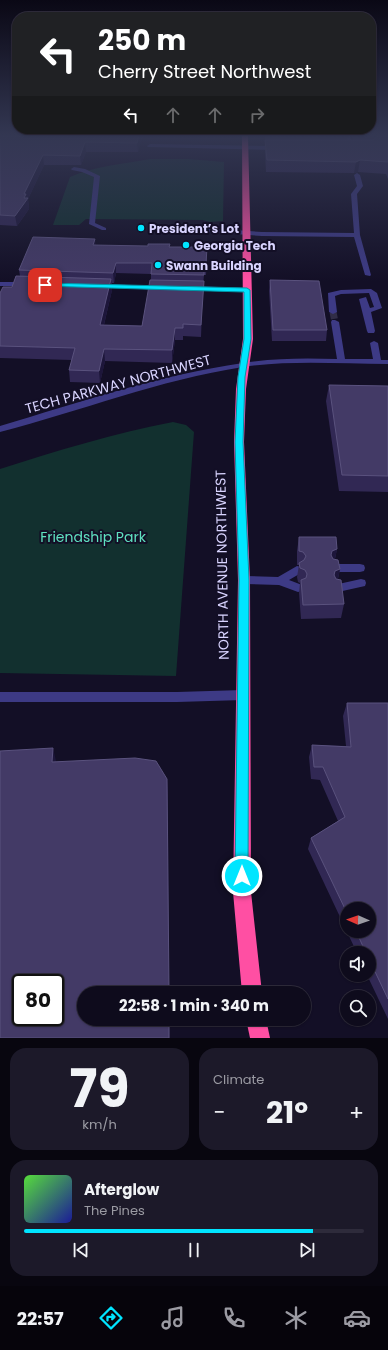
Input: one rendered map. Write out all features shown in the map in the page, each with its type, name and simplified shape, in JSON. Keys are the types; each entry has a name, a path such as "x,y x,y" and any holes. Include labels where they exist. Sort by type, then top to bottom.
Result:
{"highway":[{"name":"NORTH AVENUE NORTHWEST","path":"245,184 248,339 243,366 239,449 244,580 242,892 251,986"},
{"path":"257,1026 260,1038"}],"street":[{"path":"98,184 91,213 92,224 104,229"},
{"path":"360,184 354,194 357,235 368,275"},
{"path":"206,230 357,235"},
{"path":"0,284 32,285"},
{"path":"94,286 247,290"},
{"path":"334,312 331,295 342,292 371,291 378,308 367,311"},
{"path":"363,299 371,331"},
{"path":"335,322 341,362"},
{"path":"374,343 377,362"},
{"name":"TECH PARKWAY NORTHWEST","path":"0,429 134,390 243,366 272,362 388,362"},
{"path":"335,568 360,568"},
{"path":"280,581 297,570"},
{"path":"244,580 280,581 298,588"},
{"path":"338,588 362,583"},
{"path":"0,696 177,697 243,695"}],"green space":[{"path":"67,184 224,184 223,221 86,219 79,225 53,225"},
{"name":"Friendship Park","path":"173,422 186,425 194,432 176,676 0,673 0,469 107,437"}],"building":[{"path":"0,184 29,184 24,194 26,194 24,198 28,198 15,216 0,215"},
{"path":"33,237 95,239 93,245 148,246 148,244 170,244 169,247 207,247 204,275 151,274 152,263 116,263 113,273 19,270"},
{"path":"16,276 111,279 100,325 142,326 150,280 204,281 201,325 183,324 183,328 175,328 172,350 104,349 99,371 69,370 75,348 0,346 0,293 3,287 12,287"},
{"path":"270,280 319,281 327,330 273,330"},
{"path":"329,385 388,386 388,476 342,475"},
{"path":"299,537 336,537 337,549 332,551 331,555 333,559 338,560 340,569 335,571 334,575 336,579 341,580 344,604 303,605 301,580 306,578 307,574 305,570 300,568 299,563 304,560 306,556 303,552 299,551"},
{"path":"347,703 388,703 388,999 376,974 376,946 363,946 359,938 376,938 376,902 342,902 311,838 345,817 323,767 314,767 312,745 351,747"},
{"path":"53,748 52,762 135,758 156,761 167,779 169,986 77,986 77,1026 169,1026 169,1038 0,1038 0,751"}],"tunnel":[{"path":"333,312 335,322"}],"place":[{"name":"President’s Lot","path":"141,228"},
{"name":"Georgia Tech","path":"186,245"},
{"name":"Swann Building","path":"158,265"}],"route":[{"path":"45,285 247,290 248,339 242,377 239,442 239,469 243,512 244,580 242,876"}]}
